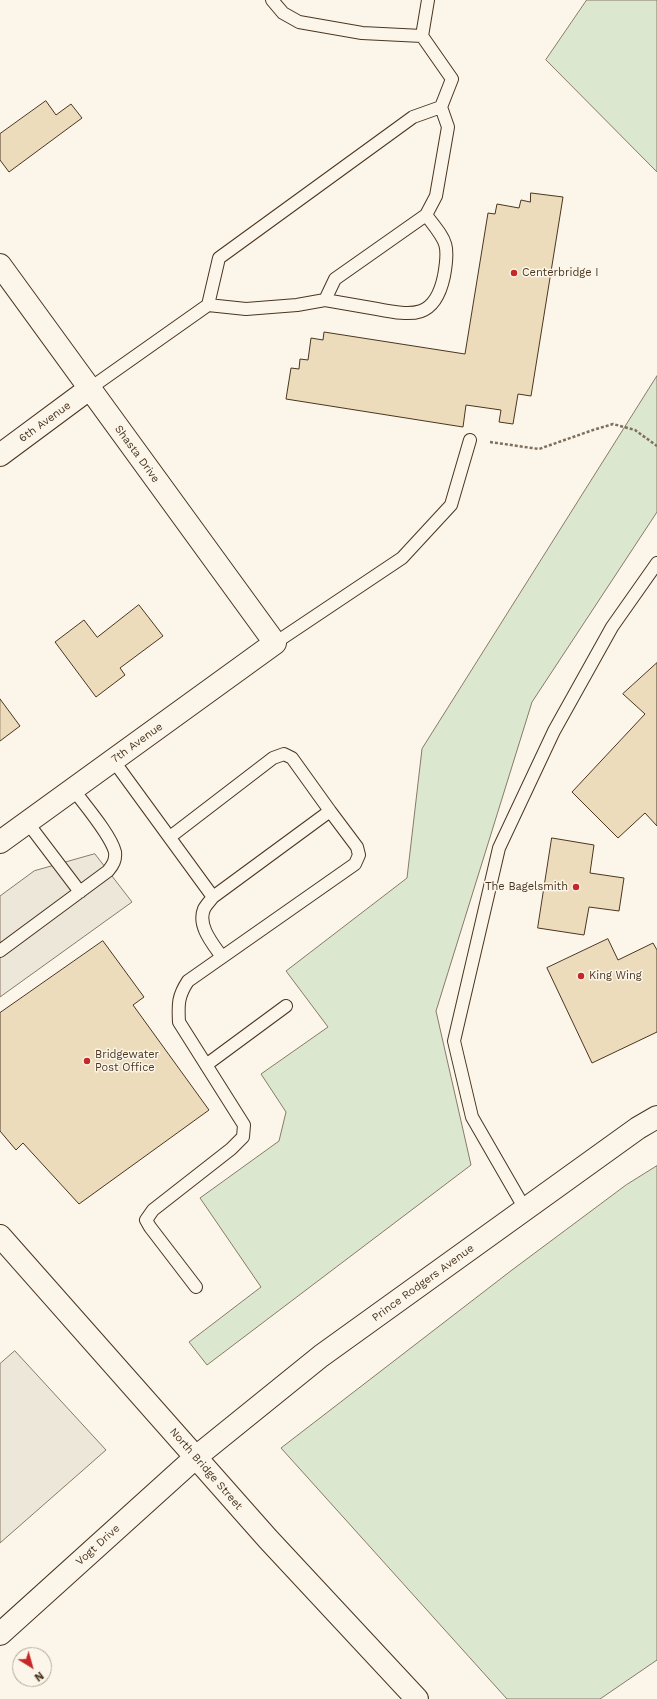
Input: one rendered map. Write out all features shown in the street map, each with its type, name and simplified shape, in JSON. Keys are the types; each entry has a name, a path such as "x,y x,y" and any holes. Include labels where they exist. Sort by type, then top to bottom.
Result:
{"street":[{"name":"Shasta Drive","path":"0,265 275,643"},
{"name":"6th Avenue","path":"0,455 89,389"},
{"name":"7th Avenue","path":"0,842 275,643"},
{"name":"Prince Rodgers Avenue","path":"196,1457 321,1356 638,1128 657,1117"},
{"name":"North Bridge Street","path":"0,1236 268,1539 417,1699"},
{"name":"Vogt Drive","path":"0,1634 196,1457"}],"lane":[{"path":"272,0 283,12 299,22 362,33 422,36"},
{"path":"325,300 335,279 426,215 436,196 448,127 441,107 452,79 422,36 428,0"},
{"path":"208,305 219,258 414,117 441,107"},
{"path":"89,389 208,305 246,309 297,305 325,300 404,314 423,310 431,304 440,292 447,257 445,242 426,215"},
{"path":"275,643 402,558 451,505 470,440"},
{"path":"525,1209 472,1117 454,1041 499,848 554,731 612,627 657,563"},
{"path":"170,837 273,758 284,754 292,758 357,847 359,855 355,864 188,981 180,994 178,1007 179,1022 244,1125 244,1137 231,1149 153,1210 146,1220 196,1287"},
{"path":"113,760 213,897"},
{"path":"0,951 108,872 115,863 115,852 109,839 73,789"},
{"path":"222,957 205,931 202,918 204,908 213,897 330,811"},
{"path":"27,822 80,892"},
{"path":"206,1065 286,1006"}],"path":[{"path":"470,440 539,449 613,424 635,430 657,446"}],"green space":[{"path":"587,0 657,0 657,172 546,60"},
{"path":"657,376 657,512 532,702 436,1011 471,1165 207,1365 189,1342 261,1287 200,1198 279,1141 286,1112 261,1074 328,1027 286,971 407,878 422,749"},
{"path":"657,1166 657,1660 600,1699 507,1699 281,1448 512,1270 626,1185"}],"shaded area":[{"path":"95,854 132,902 0,997 0,896 34,871"},
{"path":"15,1351 106,1450 0,1543 0,1364"}],"building":[{"path":"46,101 56,115 71,104 82,118 9,172 0,160 0,134"},
{"name":"Centerbridge I","path":"531,193 563,197 531,396 518,394 513,424 499,422 501,410 466,405 463,427 286,399 291,368 299,369 300,359 308,360 311,338 323,340 324,332 465,354 488,213 495,214 497,204 519,208 521,200 530,202"},
{"path":"139,605 163,636 120,668 125,675 96,697 55,642 84,620 97,637"},
{"path":"657,663 657,826 645,813 618,838 572,792 645,714 623,694"},
{"path":"0,699 20,726 0,741"},
{"path":"552,838 594,845 590,873 624,878 619,911 589,907 584,935 538,928"},
{"path":"608,939 618,960 653,943 657,950 657,1032 592,1063 547,968"},
{"name":"Bridgewater Post Office","path":"103,941 144,997 133,1005 209,1110 79,1204 23,1143 16,1150 0,1131 0,1013"}],"place":[{"name":"Centerbridge I","path":"514,273"},
{"name":"The Bagelsmith","path":"576,887"},
{"name":"King Wing","path":"581,976"},
{"name":"Bridgewater Post Office","path":"87,1061"}]}
